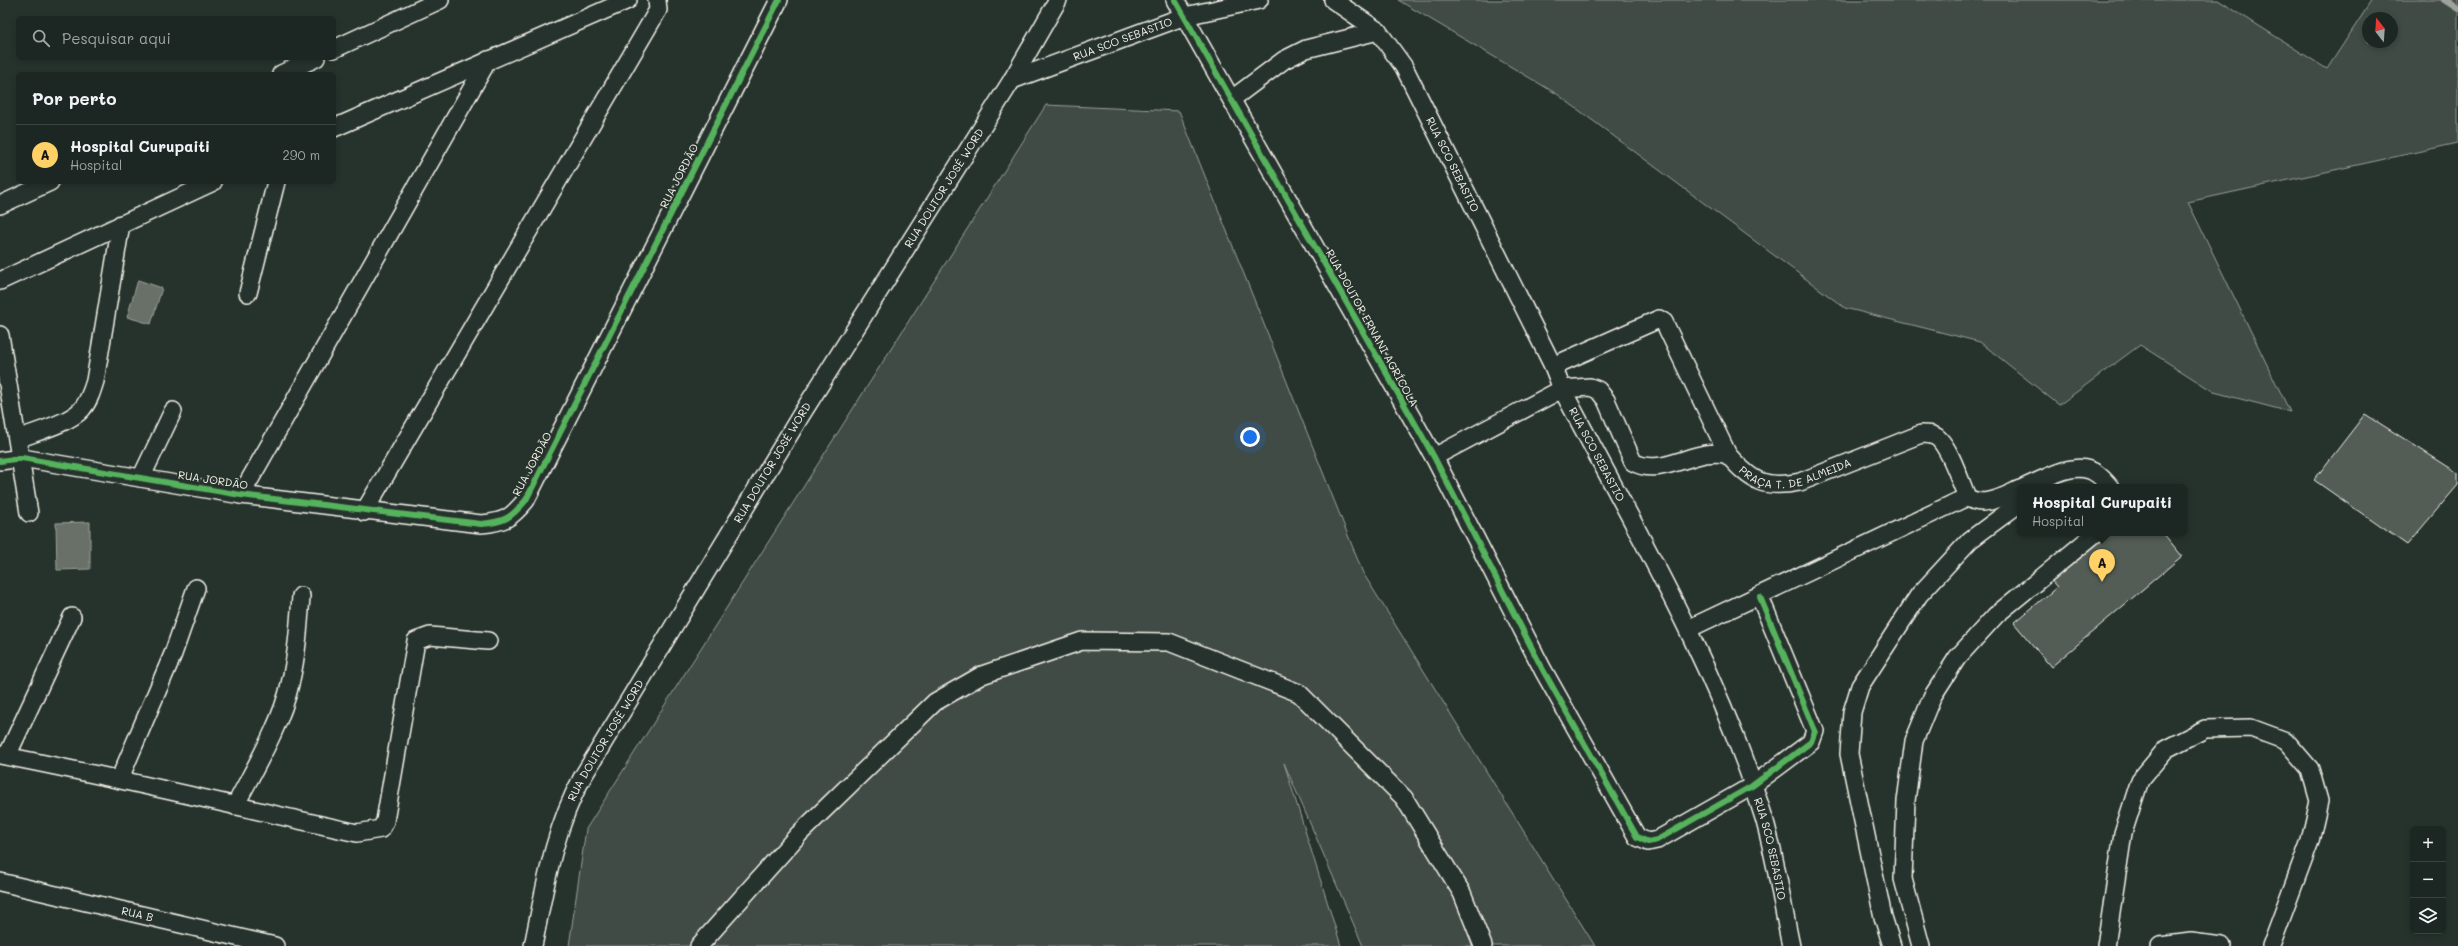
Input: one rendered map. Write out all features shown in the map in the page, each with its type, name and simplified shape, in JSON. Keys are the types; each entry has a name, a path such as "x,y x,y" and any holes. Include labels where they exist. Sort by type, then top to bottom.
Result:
{"street":[{"path":"336,48 440,0"},
{"path":"336,127 628,0"},
{"path":"364,512 658,10 657,0"},
{"name":"RUA JORDÃO","path":"0,461 22,458 241,495 364,512 481,524 500,522 513,516 526,500 779,0"},
{"name":"RUA DOUTOR JOSÉ WORD","path":"533,946 556,837 567,806 582,778 801,415 1012,80 1058,0"},
{"name":"RUA DOUTOR ERNANI AGRÍCOLA","path":"1175,0 1434,458 1543,670 1637,837 1648,842 1658,840 1752,786 1811,742 1815,731 1760,596"},
{"name":"RUA SCO SEBASTIO","path":"1012,80 1185,16 1259,0"},
{"name":"RUA SCO SEBASTIO","path":"1333,0 1378,31 1404,67 1553,366 1562,389 1688,629 1737,741 1764,818 1791,946"},
{"path":"1232,99 1284,60 1306,50 1378,31"},
{"path":"285,72 312,60"},
{"name":"RUA JORDÃO","path":"241,495 488,60"},
{"path":"0,206 46,184"},
{"path":"0,281 209,184"},
{"path":"248,293 275,184"},
{"path":"18,439 67,419 82,410 90,398 95,381 121,224"},
{"name":"PRAÇA T. DE ALMEIDA","path":"1553,366 1659,319 1664,322 1728,455 1742,471 1759,482 1778,486 1800,482 1921,434 1931,434 1939,438 1945,447 1967,497"},
{"path":"0,335 22,458 29,513"},
{"path":"1434,458 1562,389 1590,387 1598,390 1606,400 1633,462 1642,467 1655,467 1714,452 1728,455"},
{"path":"141,478 173,411"},
{"path":"2031,484 2066,470 2076,468 2088,468 2097,473 2107,484"},
{"path":"2046,484 2066,470"},
{"path":"1688,629 1967,497 1973,502 1982,503 2017,490"},
{"path":"1892,946 1883,917 1849,754 1852,712 1860,686 1919,595 1970,540 2017,506"},
{"path":"1921,946 1903,879 1906,801 1914,741 1932,697 1957,658 1996,615 2092,536"},
{"path":"120,778 173,654 196,588"},
{"path":"235,806 277,721 290,685 297,647 301,596"},
{"path":"72,617 4,756 120,778 235,806 357,833 381,829 385,821 416,641 430,636 488,641"},
{"path":"699,946 799,834 935,702 982,675 1082,641 1169,642 1299,693 1404,798 1462,893 1483,946"},
{"path":"2106,946 2123,833 2140,780 2166,749 2205,729 2251,728 2286,741 2310,768 2319,801 2310,841 2271,946"},
{"name":"RUA B","path":"0,882 251,943 275,946"},
{"path":"2160,946 2191,942 2222,946"}],"shaded area":[{"path":"1398,0 2218,0 2327,69 2362,15 2362,48 2398,48 2398,12 2364,12 2372,0 2458,0 2458,143 2188,202 2290,412 2214,392 2140,345 2059,405 1980,342 1845,308 1557,94"},
{"path":"1046,105 1179,111 1363,573 1595,946 1363,946 1284,763 1341,946 569,946 586,829"},
{"path":"138,280 162,288 151,324 127,317"},
{"path":"90,522 90,569 57,570 56,523"}],"building":[{"path":"2365,414 2458,473 2458,485 2407,545 2314,480"},
{"path":"2098,536 2165,536 2182,556 2051,667 2014,623 2057,587 2048,577"}],"waterway":[{"path":"2444,0 2458,9"}],"cycle path":[{"path":"0,461 22,458 241,495 481,524 496,522 507,518 526,500 779,0"},
{"path":"1175,0 1434,457 1543,670 1637,837 1648,842 1657,840 1752,786 1811,742 1815,731 1760,597"}],"place":[{"name":"Hospital Curupaiti","path":"2102,582"}]}
